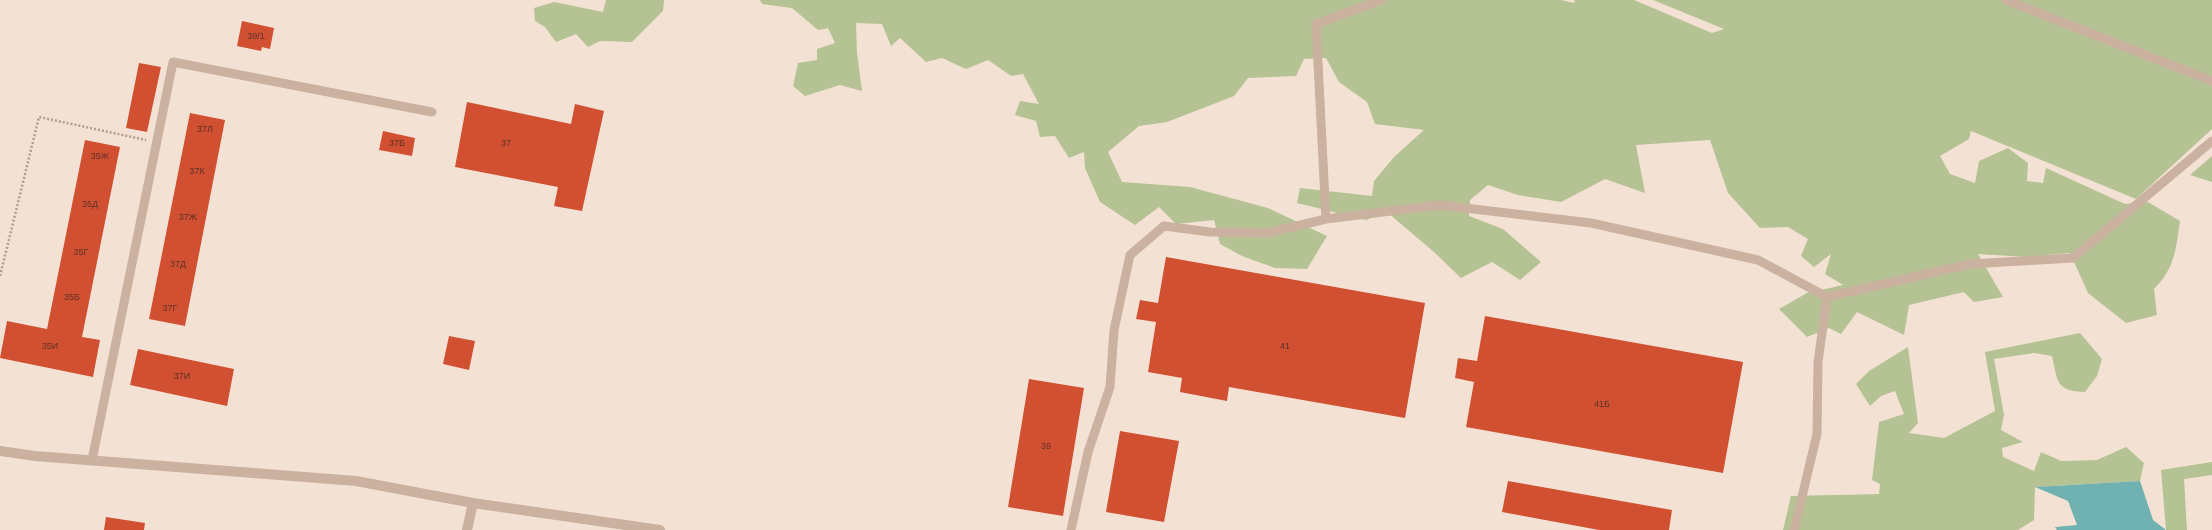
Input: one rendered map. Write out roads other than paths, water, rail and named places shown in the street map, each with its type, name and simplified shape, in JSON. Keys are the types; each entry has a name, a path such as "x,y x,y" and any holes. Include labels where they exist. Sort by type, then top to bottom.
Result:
{"street":[{"path":"0,451 35,456 356,481 474,502 660,530"},
{"path":"467,530 474,502"}],"lane":[{"path":"1326,219 1316,24 1380,0"},
{"path":"2006,0 2212,81"},
{"path":"92,460 173,62 432,112"},
{"path":"1071,530 1088,452 1110,387 1114,330 1130,255 1164,226 1210,232 1267,233 1326,219 1440,205 1590,223 1758,260 1827,296 1970,264 2073,258 2212,141"},
{"path":"1794,530 1817,434 1818,362 1827,296"}],"water":[{"path":"2140,481 2153,520 2166,530 2057,530 2055,527 2077,525 2068,501 2035,487"}]}
